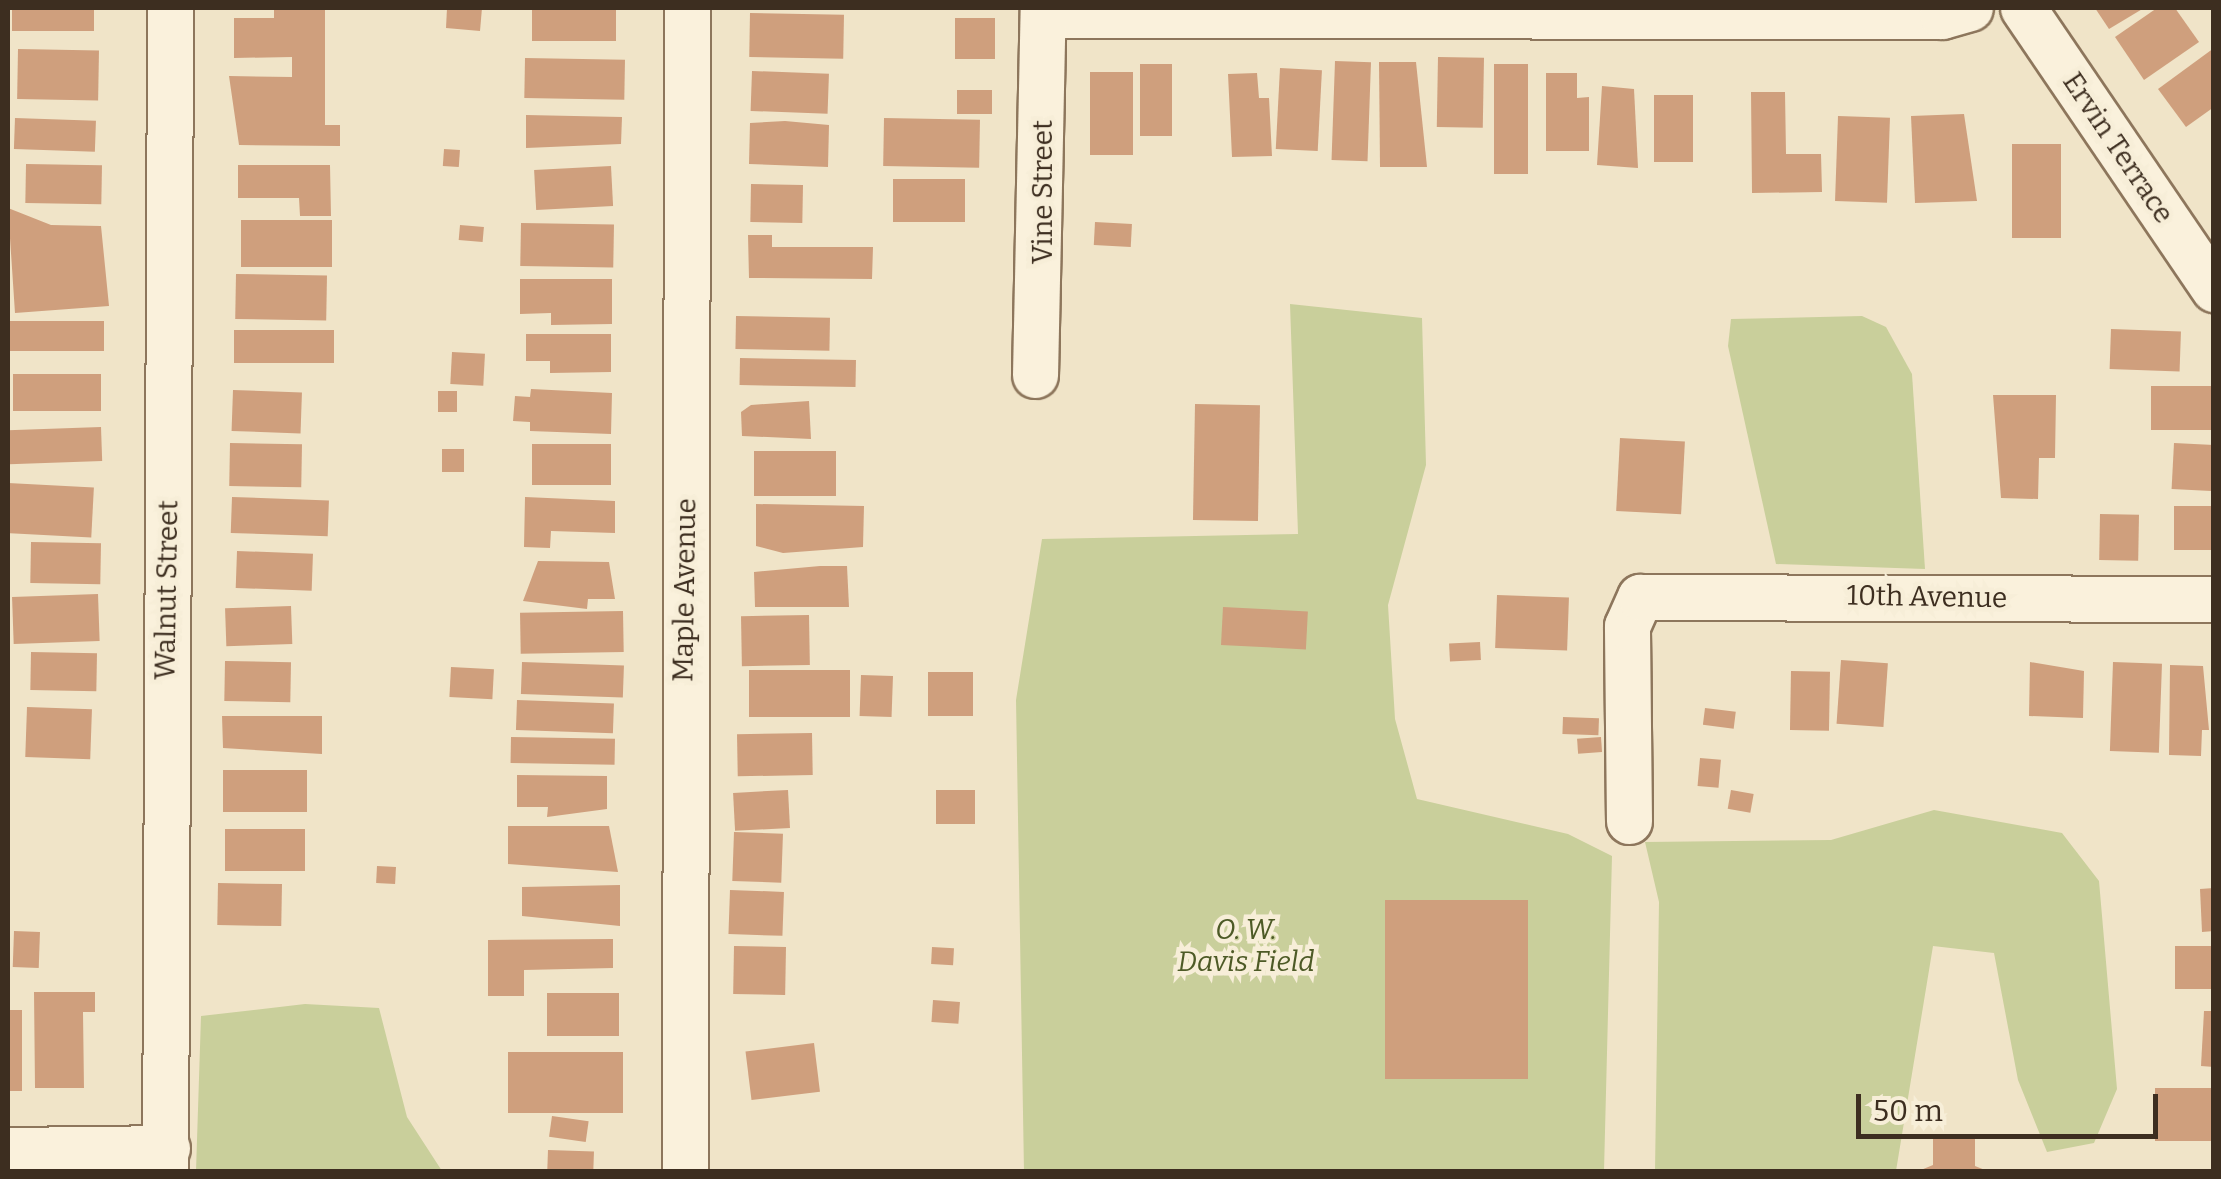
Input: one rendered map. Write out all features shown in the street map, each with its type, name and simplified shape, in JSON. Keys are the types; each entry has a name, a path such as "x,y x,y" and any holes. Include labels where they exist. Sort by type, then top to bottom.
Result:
{"street":[{"name":"Walnut Street","path":"166,1160 170,8"},
{"name":"Maple Avenue","path":"685,1172 687,8"},
{"path":"1043,11 1942,16 1970,8"},
{"name":"Ervin Terrace","path":"2023,8 2214,288"},
{"name":"Vine Street","path":"1035,375 1043,11"},
{"name":"10th Avenue","path":"1629,821 1627,626 1640,598 2214,599"},
{"path":"8,1150 166,1160"}],"green space":[{"name":"O. W. Davis Field","path":"1290,304 1422,318 1426,465 1388,605 1395,719 1417,799 1568,834 1612,856 1604,1171 1024,1172 1016,700 1042,539 1298,534"},
{"path":"1862,316 1886,327 1912,374 1925,569 1776,564 1728,346 1731,319"},
{"path":"1934,810 2062,833 2099,881 2117,1089 2094,1143 2047,1152 2018,1080 1994,953 1933,946 1896,1171 1655,1171 1659,902 1645,842 1831,840"},
{"path":"305,1004 379,1008 407,1117 442,1171 196,1171 201,1016"}],"building":[{"path":"12,8 94,8 94,31 12,31"},
{"path":"274,8 325,8 325,125 340,125 340,146 239,145 229,76 292,77 292,57 234,58 234,18 274,18"},
{"path":"447,8 482,8 480,31 446,28"},
{"path":"532,8 616,8 616,41 532,41"},
{"path":"2095,8 2144,8 2109,29"},
{"path":"2157,8 2175,8 2199,42 2144,80 2115,37"},
{"path":"750,13 844,15 843,59 749,57"},
{"path":"955,18 995,18 995,59 955,59"},
{"path":"2214,48 2214,107 2186,127 2158,89"},
{"path":"18,49 99,50 98,100 17,99"},
{"path":"1438,57 1484,58 1483,128 1437,127"},
{"path":"525,58 625,60 624,100 524,98"},
{"path":"1335,61 1371,62 1368,161 1332,160"},
{"path":"1379,62 1416,62 1427,167 1380,167"},
{"path":"1140,64 1172,64 1172,136 1140,136"},
{"path":"1494,64 1528,64 1528,174 1494,174"},
{"path":"1280,68 1322,70 1318,151 1276,149"},
{"path":"752,71 829,74 828,114 751,111"},
{"path":"1090,72 1133,72 1133,155 1090,155"},
{"path":"1257,73 1259,98 1269,98 1272,156 1232,157 1228,74"},
{"path":"1546,73 1577,73 1577,98 1589,97 1589,151 1546,151"},
{"path":"1602,86 1634,89 1638,168 1597,165"},
{"path":"957,90 992,90 992,114 957,114"},
{"path":"1751,92 1785,92 1786,154 1821,154 1822,192 1752,193"},
{"path":"1654,95 1693,95 1693,162 1654,162"},
{"path":"1964,114 1977,201 1915,203 1911,116"},
{"path":"526,115 622,117 621,144 526,148"},
{"path":"1838,116 1890,118 1887,203 1835,201"},
{"path":"15,118 96,121 95,152 14,149"},
{"path":"884,118 980,120 979,168 883,166"},
{"path":"750,123 829,125 828,167 749,164"},
{"path":"2012,144 2061,144 2061,238 2012,238"},
{"path":"444,149 460,150 459,167 443,166"},
{"path":"26,164 102,165 101,204 25,203"},
{"path":"238,165 330,165 331,216 300,216 299,198 238,198"},
{"path":"611,166 613,206 536,210 534,170"},
{"path":"893,179 965,179 965,222 893,222"},
{"path":"751,184 803,185 802,223 750,222"},
{"path":"8,208 51,225 101,226 109,306 15,313"},
{"path":"241,220 332,220 332,267 241,267"},
{"path":"1095,222 1132,224 1131,247 1094,245"},
{"path":"521,223 614,225 613,268 520,266"},
{"path":"460,225 484,227 483,242 459,240"},
{"path":"748,235 772,235 772,247 873,247 872,279 749,278"},
{"path":"236,274 327,276 326,321 235,319"},
{"path":"520,279 612,279 612,324 551,325 551,313 520,314"},
{"path":"736,316 830,318 829,351 735,349"},
{"path":"8,321 104,321 104,351 8,351"},
{"path":"2111,329 2181,331 2180,371 2110,369"},
{"path":"234,330 334,330 334,363 234,363"},
{"path":"526,334 611,334 611,372 550,373 550,361 526,361"},
{"path":"452,352 485,354 483,386 450,384"},
{"path":"740,358 856,360 856,387 740,385"},
{"path":"13,374 101,374 101,411 13,411"},
{"path":"2151,386 2214,386 2214,430 2151,430"},
{"path":"531,389 612,393 611,434 530,431 530,422 513,421 515,396 530,397"},
{"path":"233,390 302,392 301,433 232,431"},
{"path":"438,391 457,391 457,412 438,412"},
{"path":"1993,395 2056,395 2055,458 2039,458 2038,499 2001,498"},
{"path":"809,401 811,439 742,436 741,412 751,405"},
{"path":"1195,404 1260,405 1258,521 1193,520"},
{"path":"101,427 102,461 9,464 8,430"},
{"path":"1620,438 1685,441 1681,514 1616,511"},
{"path":"230,443 302,444 301,487 229,486"},
{"path":"2174,443 2214,445 2212,491 2172,489"},
{"path":"532,444 611,444 611,485 532,485"},
{"path":"442,449 464,449 464,472 442,472"},
{"path":"754,451 836,451 836,496 754,496"},
{"path":"8,483 94,488 91,537 8,533"},
{"path":"232,497 329,500 328,536 231,533"},
{"path":"525,497 615,501 615,533 551,531 550,548 524,547"},
{"path":"756,504 864,506 863,547 783,553 756,546"},
{"path":"2174,506 2214,506 2214,550 2174,550"},
{"path":"2100,514 2139,515 2138,561 2099,560"},
{"path":"31,542 101,543 100,584 30,583"},
{"path":"237,551 313,554 312,591 236,588"},
{"path":"538,561 609,562 615,599 588,599 587,609 523,601"},
{"path":"847,566 849,607 755,607 754,572"},
{"path":"98,594 100,641 14,644 12,597"},
{"path":"1497,595 1569,598 1567,650 1495,648"},
{"path":"291,606 292,644 226,646 225,608"},
{"path":"1223,607 1308,611 1306,649 1221,645"},
{"path":"623,611 624,652 521,654 520,613"},
{"path":"809,615 810,665 742,666 741,616"},
{"path":"1480,642 1481,660 1450,662 1449,644"},
{"path":"31,652 97,653 96,691 30,690"},
{"path":"1841,660 1888,663 1883,727 1837,724"},
{"path":"225,661 291,662 290,702 224,701"},
{"path":"522,662 624,666 623,698 521,694"},
{"path":"2030,662 2084,671 2083,718 2029,716"},
{"path":"2113,662 2162,664 2159,753 2110,751"},
{"path":"2170,665 2203,666 2209,730 2202,730 2201,756 2169,755"},
{"path":"451,667 494,669 492,699 449,697"},
{"path":"749,670 850,670 850,717 749,717"},
{"path":"1791,671 1830,672 1829,731 1790,730"},
{"path":"928,672 973,672 973,716 928,716"},
{"path":"861,675 893,676 892,717 860,716"},
{"path":"517,700 614,703 613,733 516,730"},
{"path":"27,707 92,709 90,759 25,757"},
{"path":"1705,708 1736,712 1734,729 1703,725"},
{"path":"222,716 322,716 322,754 223,748"},
{"path":"1563,717 1599,718 1598,735 1562,734"},
{"path":"812,733 813,775 738,776 737,734"},
{"path":"511,737 615,739 615,765 511,763"},
{"path":"1601,737 1602,752 1578,754 1577,739"},
{"path":"1700,758 1721,760 1718,788 1698,786"},
{"path":"223,770 307,770 307,812 223,812"},
{"path":"517,775 607,776 607,809 547,817 548,807 517,807"},
{"path":"788,790 790,828 735,831 733,793"},
{"path":"936,790 975,790 975,824 936,824"},
{"path":"1731,790 1754,794 1750,813 1728,809"},
{"path":"508,826 609,826 618,872 508,864"},
{"path":"225,829 305,829 305,871 225,871"},
{"path":"734,832 783,834 781,883 732,881"},
{"path":"377,866 396,867 395,884 376,883"},
{"path":"218,883 282,884 281,926 217,925"},
{"path":"620,885 620,926 522,916 522,887"},
{"path":"2214,888 2214,931 2202,932 2200,889"},
{"path":"730,890 784,892 782,936 728,934"},
{"path":"1385,900 1528,900 1528,1079 1385,1079"},
{"path":"14,931 40,932 39,968 13,967"},
{"path":"613,939 613,968 524,970 524,996 488,996 488,940"},
{"path":"734,946 786,947 785,995 733,994"},
{"path":"2175,946 2214,946 2214,989 2175,989"},
{"path":"932,947 954,948 953,965 931,964"},
{"path":"34,992 95,992 95,1012 83,1012 84,1088 35,1088"},
{"path":"547,993 619,993 619,1036 547,1036"},
{"path":"933,1000 960,1002 958,1024 931,1022"},
{"path":"8,1010 22,1010 22,1091 8,1091"},
{"path":"2204,1011 2214,1011 2214,1067 2201,1066"},
{"path":"814,1043 820,1092 751,1100 746,1051"},
{"path":"508,1052 623,1052 623,1113 508,1113"},
{"path":"2155,1088 2214,1088 2214,1141 2155,1141"},
{"path":"552,1116 589,1121 586,1142 549,1137"},
{"path":"1975,1138 1975,1166 1990,1172 1916,1172 1933,1165 1933,1139"},
{"path":"548,1150 594,1152 593,1172 547,1172"}]}
